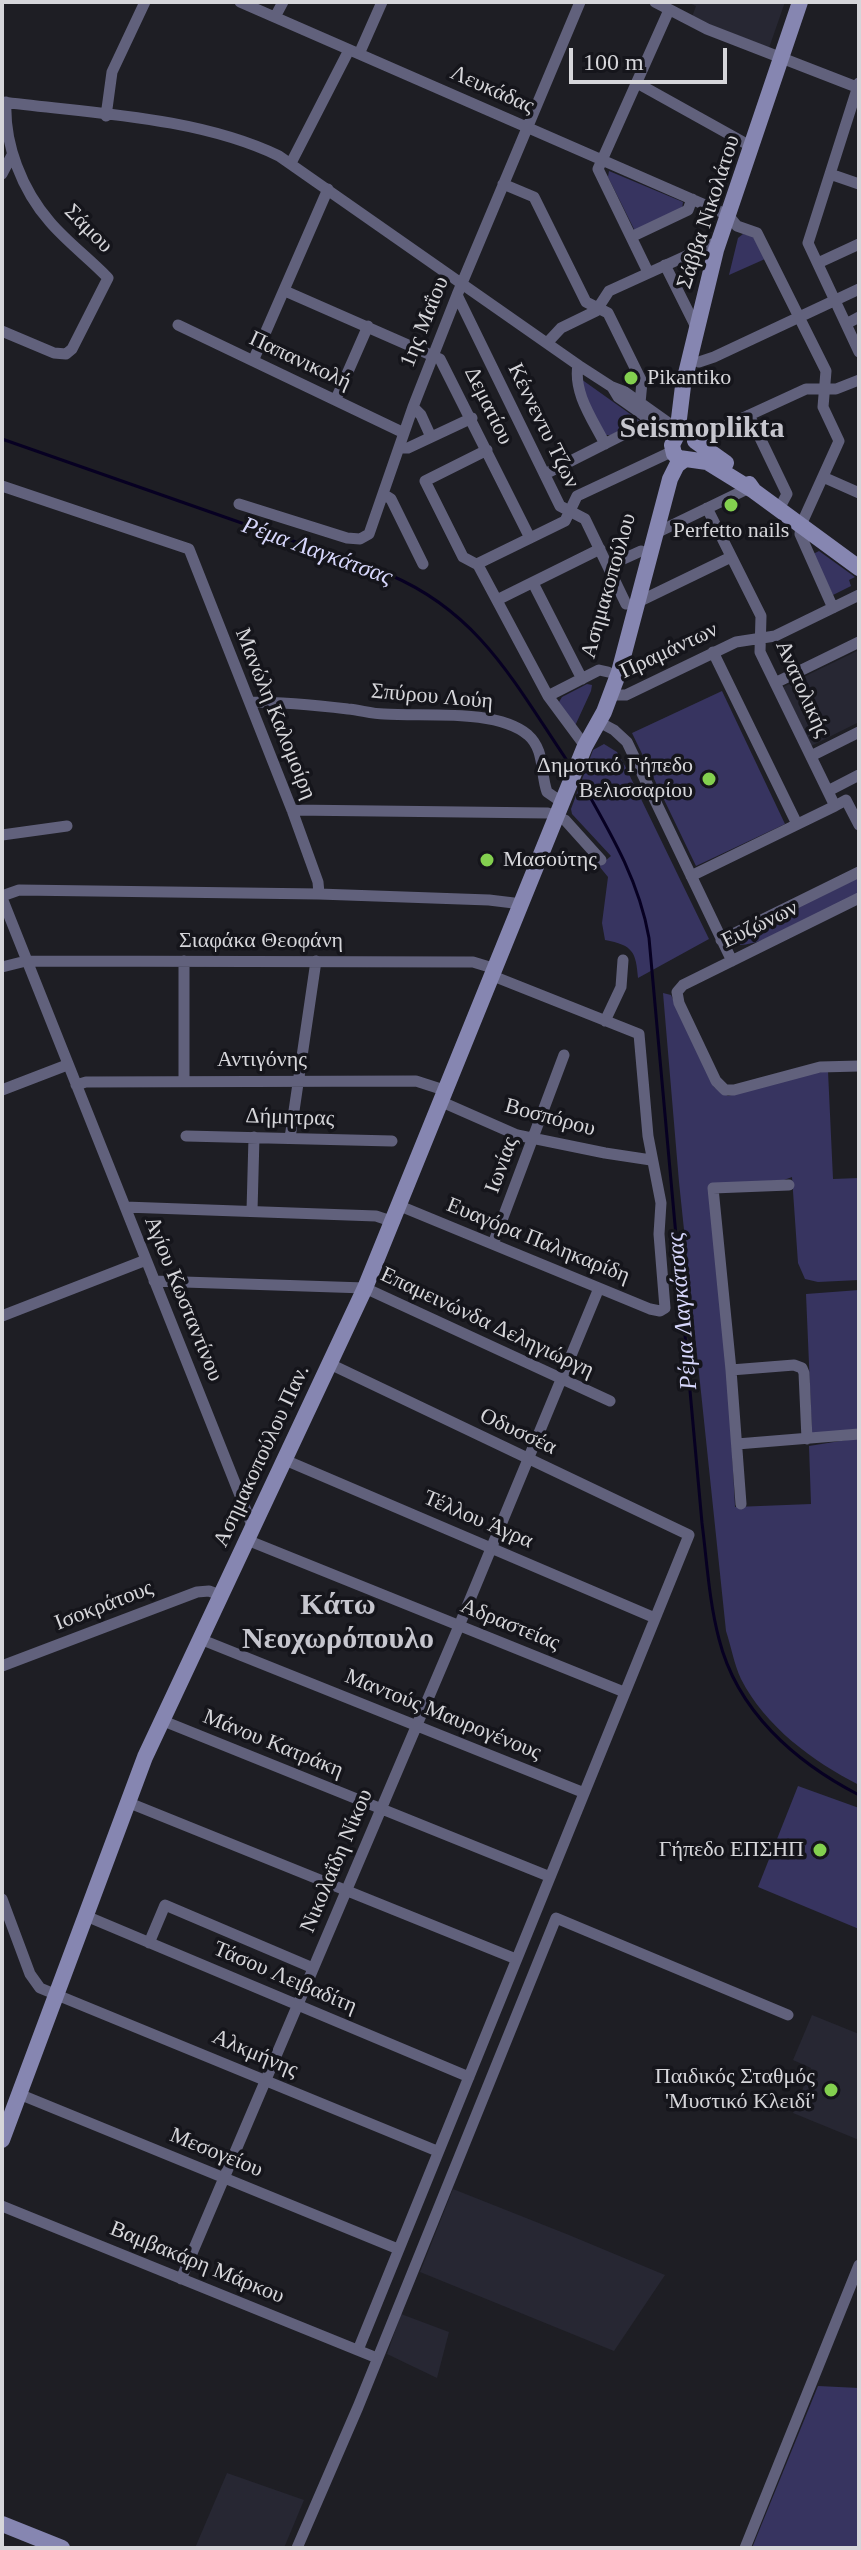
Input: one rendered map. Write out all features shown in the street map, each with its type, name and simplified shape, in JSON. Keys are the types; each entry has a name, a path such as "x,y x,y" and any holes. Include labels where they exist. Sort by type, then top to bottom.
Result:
{"street":[{"path":"106,116 112,72 145,2"},
{"name":"Λευκάδας","path":"240,2 692,199 760,236 826,371 823,407 839,441 801,525"},
{"path":"275,17 283,2"},
{"path":"291,163 382,2"},
{"name":"1ης Μαΐου","path":"239,504 354,540 369,534 413,407 459,290 580,2"},
{"path":"655,2 707,29 858,86 808,243 859,352"},
{"name":"Σάββα Νικολάτου","path":"683,445 681,393 719,241 731,219 786,61 800,2"},
{"name":"Σάββα Νικολάτου","path":"683,445 689,404 731,219 752,147 811,2"},
{"path":"648,272 599,171 669,10"},
{"path":"637,83 752,147"},
{"path":"4,102 218,134 258,146 291,163 328,189 459,290 612,387 622,390 683,445"},
{"name":"Σάμου","path":"2,331 54,353 66,354 72,349 108,278 50,222 12,155 6,132 4,102"},
{"path":"2,174 12,155"},
{"path":"830,174 859,184"},
{"path":"503,184 534,197 586,302 608,313 642,382 640,403"},
{"path":"253,361 328,189"},
{"path":"631,237 688,210 692,199"},
{"path":"547,343 561,328 597,309 609,291 719,241"},
{"path":"818,263 859,244"},
{"path":"665,265 697,329"},
{"path":"699,362 859,289"},
{"name":"Κέννεντυ Τζων","path":"459,290 560,506 585,519 608,566 632,603"},
{"name":"Δεματίου","path":"285,291 434,354 447,368 530,538"},
{"path":"846,324 859,317"},
{"name":"Παπανικολή","path":"178,325 404,433"},
{"path":"336,399 368,326"},
{"path":"578,365 578,388 605,444"},
{"path":"477,564 565,521 577,496 806,389 842,388 859,380"},
{"path":"612,387 618,397 683,445 741,475 751,490 859,568"},
{"path":"413,407 421,415 431,437"},
{"path":"749,415 787,494 779,509"},
{"path":"399,448 405,449 472,418"},
{"path":"545,474 650,421"},
{"name":"Ασημακοπούλου","path":"591,734 591,715 656,533 670,479 683,445"},
{"name":"Ασημακοπούλου","path":"591,734 611,695 641,551 683,445"},
{"path":"487,450 425,481 463,557 477,564 548,696 591,734 614,730 627,742 732,961"},
{"path":"823,477 859,493"},
{"name":"Μανώλη Καλομοίρη","path":"2,486 189,549 292,810 318,882 319,894"},
{"path":"656,533 751,490"},
{"path":"383,494 391,499 423,564"},
{"name":"Ανατολικής","path":"707,508 761,616 760,652 835,806 846,800 859,825"},
{"path":"801,525 802,544 833,608"},
{"path":"497,600 600,549"},
{"path":"608,566 641,551"},
{"path":"632,603 731,557"},
{"path":"533,583 582,679"},
{"name":"Πραμάντων","path":"611,695 626,695 739,640 780,634 859,595"},
{"path":"775,683 859,642"},
{"path":"713,652 797,824"},
{"path":"548,696 599,670 608,672"},
{"name":"Σπύρου Λούη","path":"250,702 323,706 383,714 471,717 519,729 534,741 540,754 547,792 562,804 568,823 601,860"},
{"path":"811,756 859,732"},
{"name":"Ασημακοπούλου Παν.","path":"2,2140 127,1802 161,1720 365,1288 591,734"},
{"path":"828,791 859,775"},
{"path":"292,810 541,813 562,804"},
{"path":"691,876 835,806"},
{"path":"2,835 67,826"},
{"path":"721,940 859,872"},
{"path":"2,897 19,890 319,894 522,904"},
{"name":"Αγίου Κωσταντίνου","path":"2,897 146,1260 250,1534"},
{"name":"Ευζώνων","path":"859,898 679,988 677,992 679,1003 716,1081 725,1090 820,1067 859,1066"},
{"path":"605,1021 621,987 623,960"},
{"name":"Σιαφάκα Θεοφάνη","path":"2,967 26,961 473,962 639,1034 651,1160"},
{"path":"184,961 184,1081"},
{"path":"290,1138 316,961"},
{"name":"Ιωνίας","path":"493,1244 564,1055"},
{"path":"2,1090 67,1065"},
{"name":"Αντιγόνης","path":"76,1085 86,1082 416,1081 444,1097"},
{"name":"Βοσπόρου","path":"444,1097 506,1130 651,1160"},
{"name":"Δήμητρας","path":"186,1136 392,1141"},
{"path":"252,1211 254,1137"},
{"name":"Ευαγόρα Παληκαρίδη","path":"125,1207 376,1216 397,1214 493,1244 656,1311 665,1308 659,1234 661,1203 651,1160"},
{"path":"741,1504 713,1188 789,1185"},
{"path":"2,1316 146,1260"},
{"name":"Επαμεινώνδα Δεληγιώργη","path":"154,1281 365,1288 610,1401"},
{"name":"Νικολαΐδη Νίκου","path":"181,2279 599,1288"},
{"name":"Οδυσσέα","path":"330,1364 689,1535 655,1618"},
{"path":"731,1370 794,1365 802,1368 807,1439"},
{"path":"737,1444 859,1434"},
{"name":"Τέλλου Άγρα","path":"285,1460 655,1618"},
{"name":"Αδραστείας","path":"250,1534 459,1626 624,1692"},
{"name":"Ισοκράτους","path":"2,1666 197,1592 209,1591 220,1595"},
{"path":"358,2350 655,1618"},
{"name":"Μαντούς Μαυρογένους","path":"200,1639 582,1792"},
{"name":"Μάνου Κατράκη","path":"161,1720 548,1876"},
{"path":"127,1802 516,1959"},
{"name":"Αλκμήνης","path":"2,1899 35,1983 40,1988 437,2151"},
{"path":"149,1943 165,1905 313,1968"},
{"name":"Τάσου Λειβαδίτη","path":"86,1916 469,2077"},
{"path":"297,2548 556,1918 788,2015"},
{"name":"Μεσογείου","path":"19,2094 398,2249"},
{"name":"Βαμβακάρη Μάρκου","path":"2,2206 377,2358"},
{"path":"405,2232 424,2240"},
{"path":"745,2548 859,2265"},
{"path":"2,2524 62,2548"}],"shaded area":[{"path":"687,2 785,2 769,48 692,17 696,6"},
{"path":"609,171 683,202 682,209 635,231 608,177"},
{"path":"743,234 753,236 765,259 729,275 738,238"},
{"path":"581,379 640,421 611,435 604,435 580,385"},
{"path":"819,551 855,577 849,580 851,586 833,595 813,554"},
{"path":"859,650 859,722 811,746 783,687"},
{"path":"587,684 592,685 591,691 574,728 559,702 562,697"},
{"name":"Δημοτικό Γήπεδο Βελισσαρίου","path":"722,691 785,824 696,866 632,733"},
{"path":"604,744 617,752 625,766 709,939 638,978 631,951 622,944 605,940 602,923 608,877 599,866 611,856 572,814 571,809 593,750"},
{"path":"859,876 859,895 775,936 742,945 732,943 733,938"},
{"path":"663,993 671,995 714,1087 728,1096 802,1075 828,1071 833,1179 859,1178 859,1280 818,1282 805,1279 798,1263 792,1177 709,1185 729,1393 735,1507 811,1504 809,1446 859,1438 859,1785 791,1741 763,1712 741,1679 726,1631 679,1182"},
{"path":"859,1290 859,1429 812,1434 806,1294"},
{"name":"Γήπεδο ΕΠΣΗΠ","path":"798,1786 859,1808 859,1929 758,1887"},
{"name":"Παιδικός Σταθμός 'Μυστικό Κλειδί'","path":"812,2015 859,2034 859,2140 793,2113 811,2068 793,2060"},
{"path":"453,2189 665,2275 614,2351 420,2272"},
{"path":"401,2314 449,2332 437,2378 387,2354"},
{"path":"818,2386 859,2388 859,2548 752,2548"},
{"path":"227,2473 304,2500 284,2548 195,2548"}],"waterway":[{"name":"Ρέμα Λαγκάτσας","path":"2,439 390,575 421,591 448,609 492,652 566,759"},
{"name":"Ρέμα Λαγκάτσας","path":"581,781 631,876 649,938 702,1523 719,1639 739,1689 772,1732 813,1767 859,1795"}],"place":[{"name":"Pikantiko","path":"631,378"},
{"name":"Perfetto nails","path":"731,505"},
{"name":"Δημοτικό Γήπεδο Βελισσαρίου","path":"709,779"},
{"name":"Μασούτης","path":"487,860"},
{"name":"Γήπεδο ΕΠΣΗΠ","path":"820,1850"},
{"name":"Παιδικός Σταθμός 'Μυστικό Κλειδί'","path":"831,2090"}],"district":[{"name":"Seismoplikta","path":"702,429"},
{"name":"Κάτω Νεοχωρόπουλο","path":"338,1623"}]}
